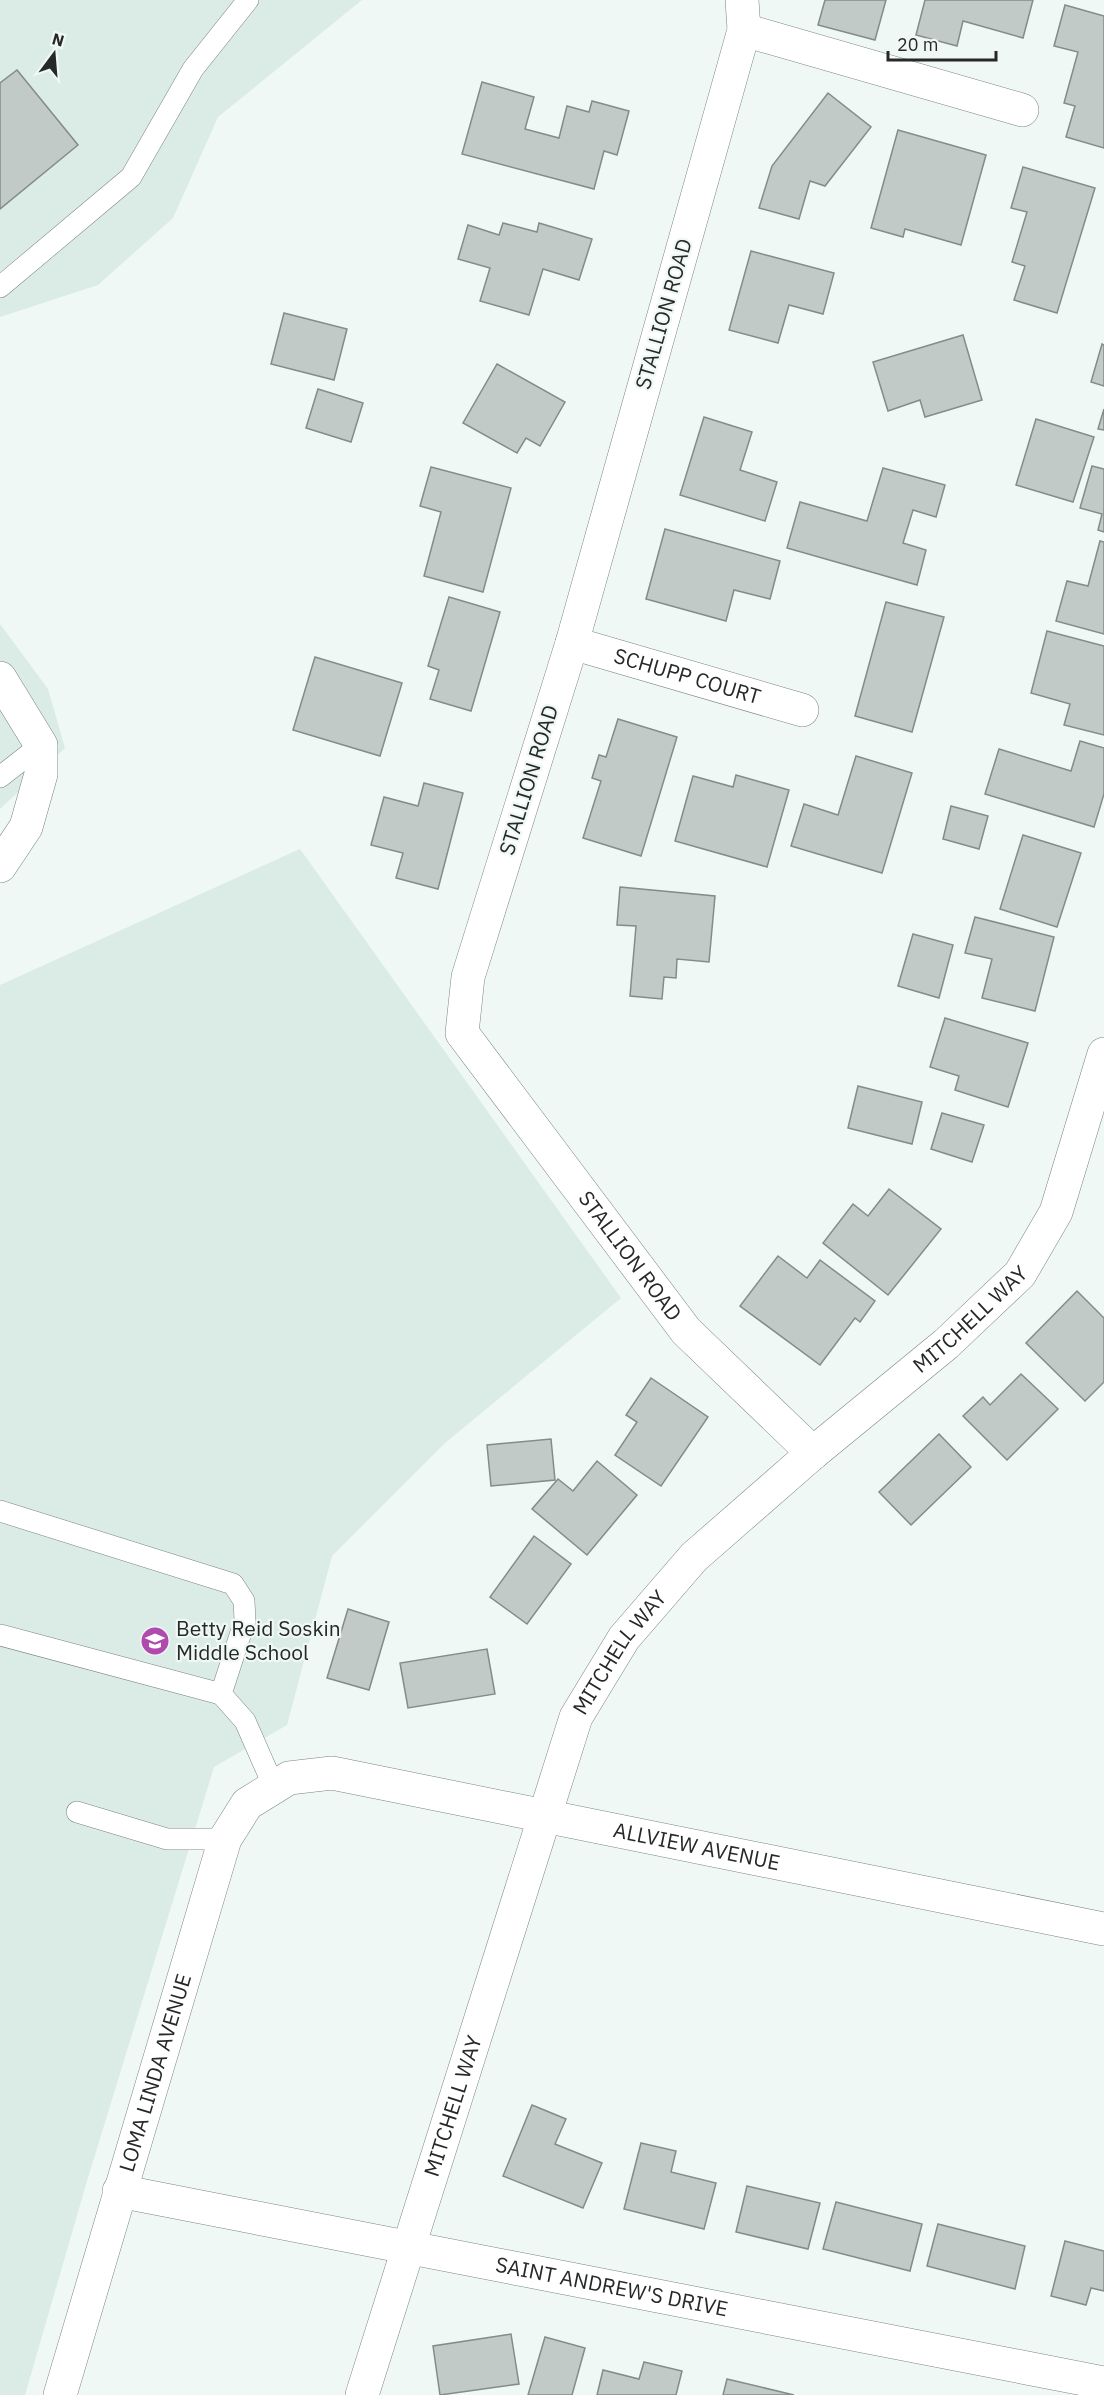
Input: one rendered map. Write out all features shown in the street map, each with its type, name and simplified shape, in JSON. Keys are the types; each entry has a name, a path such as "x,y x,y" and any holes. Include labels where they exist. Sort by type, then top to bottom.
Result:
{"street":[{"path":"743,15 1022,110"},
{"name":"STALLION ROAD","path":"743,15 572,643 468,977 462,1033 686,1331 813,1453"},
{"name":"SCHUPP COURT","path":"572,643 802,710"},
{"path":"0,678 41,745 40,774 26,827 0,866"},
{"name":"MITCHELL WAY","path":"363,2395 407,2248 576,1717 624,1638 694,1557 813,1453 946,1344 1020,1274 1056,1212 1104,1054"},
{"name":"ALLVIEW AVENUE","path":"281,1782 332,1773 1104,1929"},
{"name":"LOMA LINDA AVENUE","path":"60,2395 225,1839 247,1804 281,1782"},
{"name":"SAINT ANDREW'S DRIVE","path":"119,2191 1104,2383"}],"lane":[{"path":"0,287 131,177 193,69 248,0"},
{"path":"0,777 41,745"},
{"path":"0,1510 233,1584 244,1600 245,1620 221,1694"},
{"path":"0,1635 221,1694 245,1721 281,1782"},
{"path":"77,1812 167,1839 225,1839"}],"shaded area":[{"path":"0,0 362,0 218,117 173,218 98,285 0,317"},
{"path":"0,624 48,689 65,748 0,809"},
{"name":"Betty Reid Soskin Middle School","path":"300,849 621,1298 445,1443 332,1556 287,1725 214,1767 87,2181 25,2395 0,2395 0,985"}],"building":[{"path":"825,0 886,0 875,40 818,25"},
{"path":"925,0 1033,0 1023,38 963,21 957,46 916,35"},
{"path":"1065,5 1104,16 1104,148 1066,137 1075,106 1064,103 1078,52 1054,46"},
{"path":"17,70 78,145 0,209 0,83"},
{"path":"482,82 534,97 525,129 559,138 567,106 589,112 592,101 629,111 617,155 604,151 594,189 462,154"},
{"path":"828,93 871,127 825,186 810,181 799,219 759,208 772,166"},
{"path":"898,130 986,155 961,245 905,229 903,237 871,228"},
{"path":"1023,167 1095,188 1057,313 1014,300 1025,266 1012,262 1027,212 1011,208"},
{"path":"503,223 537,232 539,223 592,239 579,280 543,269 529,315 480,301 490,268 458,259 468,225 499,235"},
{"path":"751,251 834,273 823,314 789,305 778,343 729,330"},
{"path":"284,313 347,329 334,380 271,364"},
{"path":"963,335 982,400 925,417 920,400 888,411 873,362"},
{"path":"1102,344 1104,345 1104,386 1091,382"},
{"path":"497,364 565,402 540,446 526,438 517,453 463,423"},
{"path":"318,389 363,403 351,442 306,428"},
{"path":"1104,409 1104,430 1098,429"},
{"path":"704,417 752,432 740,470 777,482 765,521 680,495"},
{"path":"1036,419 1094,437 1073,502 1016,485"},
{"path":"1092,466 1104,469 1104,532 1098,530 1102,514 1080,508"},
{"path":"431,467 511,488 483,592 424,576 441,512 420,506"},
{"path":"883,468 945,485 936,517 913,510 903,543 926,550 917,585 787,548 800,502 867,521"},
{"path":"665,529 780,561 770,599 734,590 726,621 646,599"},
{"path":"1100,541 1104,542 1104,634 1056,621 1067,581 1088,586"},
{"path":"449,597 500,612 471,711 430,699 439,670 428,666"},
{"path":"886,602 944,617 912,732 855,716"},
{"path":"1047,631 1104,646 1104,735 1064,725 1070,704 1031,693"},
{"path":"315,657 402,683 380,756 293,730"},
{"path":"618,719 677,737 641,856 583,838 601,781 592,778 599,755 606,757"},
{"path":"1080,741 1104,748 1104,794 1094,827 985,794 999,749 1071,771"},
{"path":"856,756 912,773 882,873 791,846 804,804 838,815"},
{"path":"736,775 789,790 767,867 675,841 693,776 733,787"},
{"path":"424,783 463,793 438,889 396,878 403,853 371,845 384,797 418,806"},
{"path":"951,806 988,816 979,849 943,839"},
{"path":"1023,835 1081,853 1057,927 1000,909"},
{"path":"620,887 715,896 709,962 677,959 676,978 664,977 662,999 630,996 636,926 617,925"},
{"path":"975,917 1054,937 1035,1011 982,998 992,959 965,953"},
{"path":"913,934 953,945 939,998 898,986"},
{"path":"945,1018 1028,1043 1008,1107 955,1090 959,1076 930,1067"},
{"path":"858,1086 922,1102 912,1144 848,1128"},
{"path":"942,1113 984,1125 972,1162 931,1149"},
{"path":"889,1189 941,1229 888,1295 823,1243 853,1204 868,1216"},
{"path":"778,1256 807,1278 820,1260 875,1301 860,1322 855,1318 820,1365 740,1306"},
{"path":"1077,1291 1104,1318 1104,1382 1085,1401 1026,1343"},
{"path":"1021,1374 1058,1409 1007,1460 963,1416 983,1397 990,1405"},
{"path":"651,1378 708,1417 661,1486 615,1455 637,1422 626,1415"},
{"path":"939,1434 971,1467 911,1525 879,1492"},
{"path":"551,1439 555,1480 491,1486 487,1445"},
{"path":"597,1461 637,1495 587,1555 532,1509 558,1479 573,1491"},
{"path":"534,1536 571,1564 527,1624 490,1597"},
{"path":"348,1609 389,1622 369,1690 327,1678"},
{"path":"487,1649 495,1694 408,1708 400,1663"},
{"path":"532,2105 566,2119 555,2144 602,2163 583,2208 503,2176"},
{"path":"641,2143 676,2151 671,2172 716,2183 704,2229 624,2209"},
{"path":"747,2186 820,2203 808,2249 736,2232"},
{"path":"836,2202 922,2224 910,2271 823,2249"},
{"path":"938,2224 1025,2246 1015,2289 927,2266"},
{"path":"1065,2241 1104,2251 1104,2291 1091,2288 1086,2305 1051,2296"},
{"path":"511,2334 519,2384 440,2395 433,2346"},
{"path":"545,2337 585,2348 572,2395 528,2395"},
{"path":"644,2362 682,2371 676,2395 597,2395 603,2370 639,2379"},
{"path":"727,2379 794,2395 723,2395"}],"place":[{"name":"Betty Reid Soskin Middle School","path":"155,1641"}]}
